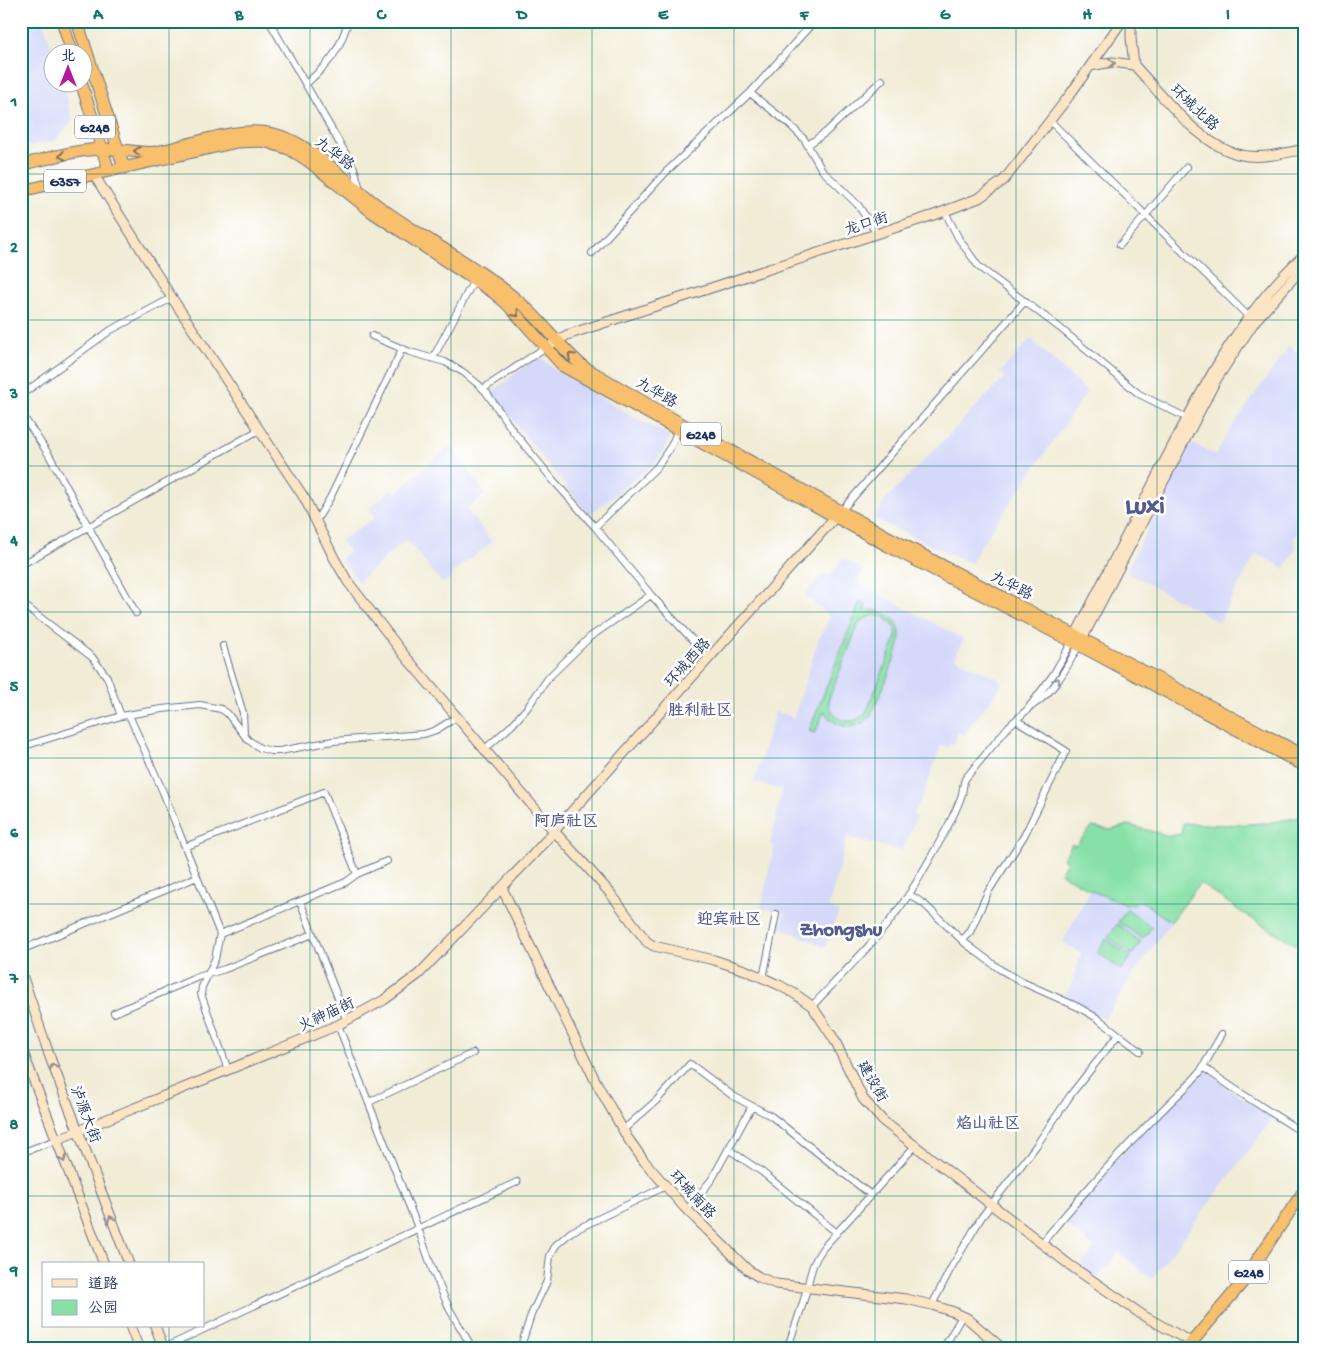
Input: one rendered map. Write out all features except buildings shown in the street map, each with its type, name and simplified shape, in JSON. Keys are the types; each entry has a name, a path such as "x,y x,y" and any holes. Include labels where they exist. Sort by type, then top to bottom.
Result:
{"highway":[{"path":"62,21 69,42"},
{"name":"G248","path":"77,21 124,168 109,171 84,92"},
{"name":"九华路","path":"118,150 153,152 236,133 265,133 294,141 312,153 360,192 417,232 499,285 525,306 551,344 563,366 678,430 838,514"},
{"name":"九华路","path":"124,168 237,142 264,141 281,146 307,160 372,212 494,293 551,344 584,367 939,573 1077,640 1305,756"},
{"name":"G248","path":"102,149 118,150"},
{"name":"G357","path":"21,165 102,149"},
{"name":"G357","path":"21,191 109,171"},
{"name":"九华路","path":"1077,640 1305,766"},
{"name":"G248","path":"1188,1346 1242,1283 1305,1190"}],"street":[{"path":"269,21 354,168 360,192"},
{"path":"306,84 334,56 343,40 348,21"},
{"name":"龙口街","path":"551,344 567,335 970,203 996,186 1010,172 1050,121 1122,21"},
{"path":"1090,66 1112,62 1134,65 1130,38 1132,21"},
{"path":"592,253 666,172 750,93 809,27"},
{"name":"环城北路","path":"1134,65 1180,115 1206,138 1224,149 1239,154 1262,157 1305,149"},
{"path":"808,145 826,132 882,80"},
{"path":"750,93 788,123 808,145 822,170 858,205 877,234"},
{"path":"1050,121 1249,317"},
{"path":"1120,245 1187,167"},
{"name":"建设街","path":"94,175 172,298 305,498 337,563 356,594 405,656 554,831 611,894 646,942 654,946 714,960 763,978 795,994 812,1006 834,1039 858,1090 869,1107 883,1121 1071,1266 1188,1346"},
{"path":"945,212 959,239 980,267 1060,328 1139,394 1187,418"},
{"path":"1077,640 1187,418 1214,369 1249,317 1280,279 1305,254"},
{"path":"812,1006 866,950 909,894 955,810 962,795 965,779 1027,710 1077,640 1216,380 1255,321 1305,265"},
{"path":"433,358 474,280"},
{"path":"21,395 111,330 172,298"},
{"path":"838,514 1025,301"},
{"path":"372,336 402,349 445,362 463,372 483,389 513,431 651,595 709,658"},
{"path":"483,389 551,344"},
{"path":"316,521 330,498 402,349"},
{"path":"21,413 38,437 136,612"},
{"path":"21,565 259,430"},
{"path":"595,527 657,467 668,451 678,430"},
{"name":"环城西路","path":"554,831 838,514"},
{"path":"485,749 517,720 549,677 590,637 651,595"},
{"path":"21,602 92,656 106,677 120,716"},
{"path":"223,646 243,713 244,734"},
{"path":"21,747 120,716 200,705 227,713 256,746 276,752 333,742 424,734 436,730 457,717"},
{"path":"129,715 220,934 217,952 202,987 202,999 228,1070"},
{"path":"962,940 970,932 992,886 1024,836 1066,751 1016,720"},
{"path":"185,847 324,792 357,874"},
{"name":"火神庙街","path":"56,1140 342,1023 384,1000 418,974 502,888 554,831"},
{"path":"220,934 346,882 357,874 387,861"},
{"path":"21,950 197,878"},
{"name":"环城南路","path":"502,888 596,1082 635,1149 687,1210 753,1274 776,1284 906,1299 932,1305 962,1316 1003,1349"},
{"path":"909,894 924,904 984,958 1011,976 1078,1007 1097,1018 1140,1051"},
{"path":"300,901 313,934 369,1102 442,1292 470,1344"},
{"path":"763,978 776,914"},
{"path":"114,1013 208,974 226,969 313,934"},
{"name":"泸源大街","path":"21,972 39,1028 128,1262"},
{"path":"1042,1244 1074,1203 1151,1120 1191,1082 1203,1067 1222,1034"},
{"path":"932,1305 961,1250 992,1204 1046,1132 1072,1093 1118,1035"},
{"path":"21,1047 103,1262"},
{"path":"369,1102 473,1053"},
{"path":"623,1130 657,1100 690,1064 733,1096 771,1116 871,1195"},
{"path":"1203,1067 1243,1096 1305,1134"},
{"path":"687,1210 712,1179 752,1106"},
{"path":"21,1153 56,1140"},
{"path":"787,1349 807,1288 810,1270 815,1260 916,1146"},
{"path":"728,1148 762,1172 837,1233"},
{"path":"156,1328 164,1348 516,1182"},
{"path":"520,1349 531,1315 547,1281 549,1260 556,1245 572,1232 666,1186"},
{"path":"943,1349 962,1316"},
{"path":"131,1328 139,1349"}],"shaded area":[{"path":"21,21 43,21 50,42 42,42 42,92 65,92 73,120 56,140 21,148"},
{"path":"1031,339 1087,392 980,547 971,564 875,519 885,500 1005,377 1000,372"},
{"path":"1289,346 1305,357 1305,515 1294,539 1296,548 1283,571 1284,568 1256,554 1219,622 1126,572 1191,443 1216,455 1227,434"},
{"path":"541,358 554,369 641,421 670,436 662,454 655,463 589,515 491,393 534,359"},
{"path":"450,446 486,494 467,509 492,542 452,573 453,576 443,584 406,539 358,582 340,558 349,551 341,540 376,517 369,509 392,489 396,493"},
{"path":"843,558 864,570 857,582 964,639 955,658 997,678 1003,683 964,735 958,732 954,744 951,743 949,748 941,745 924,794 913,814 917,817 902,851 847,837 829,907 839,912 825,947 780,927 785,913 761,908 774,846 770,844 782,790 754,782 775,711 794,717 818,641 830,617 804,595 825,572 829,576"},
{"path":"1090,890 1126,905 1143,901 1171,922 1132,976 1104,1020 1064,996 1071,986 1081,953 1063,942"},
{"path":"1204,1069 1245,1100 1274,1117 1152,1279 1118,1252 1096,1280 1079,1268 1094,1247 1062,1222 1141,1132"}],"green space":[{"path":"860,602 866,605 864,611 878,611 890,616 900,632 899,645 887,679 869,718 857,725 845,726 833,721 824,711 815,733 809,731","holes":["874,615 887,619 893,625 896,638 866,713 854,720 842,720 832,712 829,698 859,623"]},
{"path":"1305,816 1305,950 1241,912 1200,883 1171,922 1143,902 1126,905 1090,890 1060,873 1067,862 1063,859 1072,844 1075,846 1092,827 1111,830 1128,825 1170,836 1181,834 1183,823 1226,825 1267,823"},
{"path":"1127,909 1152,927 1143,939 1118,922"},
{"path":"1117,924 1141,942 1132,955 1108,937"},
{"path":"1106,939 1131,957 1121,970 1097,952"}],"district":[{"name":"Luxi","path":"1145,504"},
{"name":"胜利社区","path":"700,709"},
{"name":"阿庐社区","path":"566,820"},
{"name":"迎宾社区","path":"729,918"},
{"name":"Zhongshu","path":"841,928"},
{"name":"焰山社区","path":"988,1122"}]}
